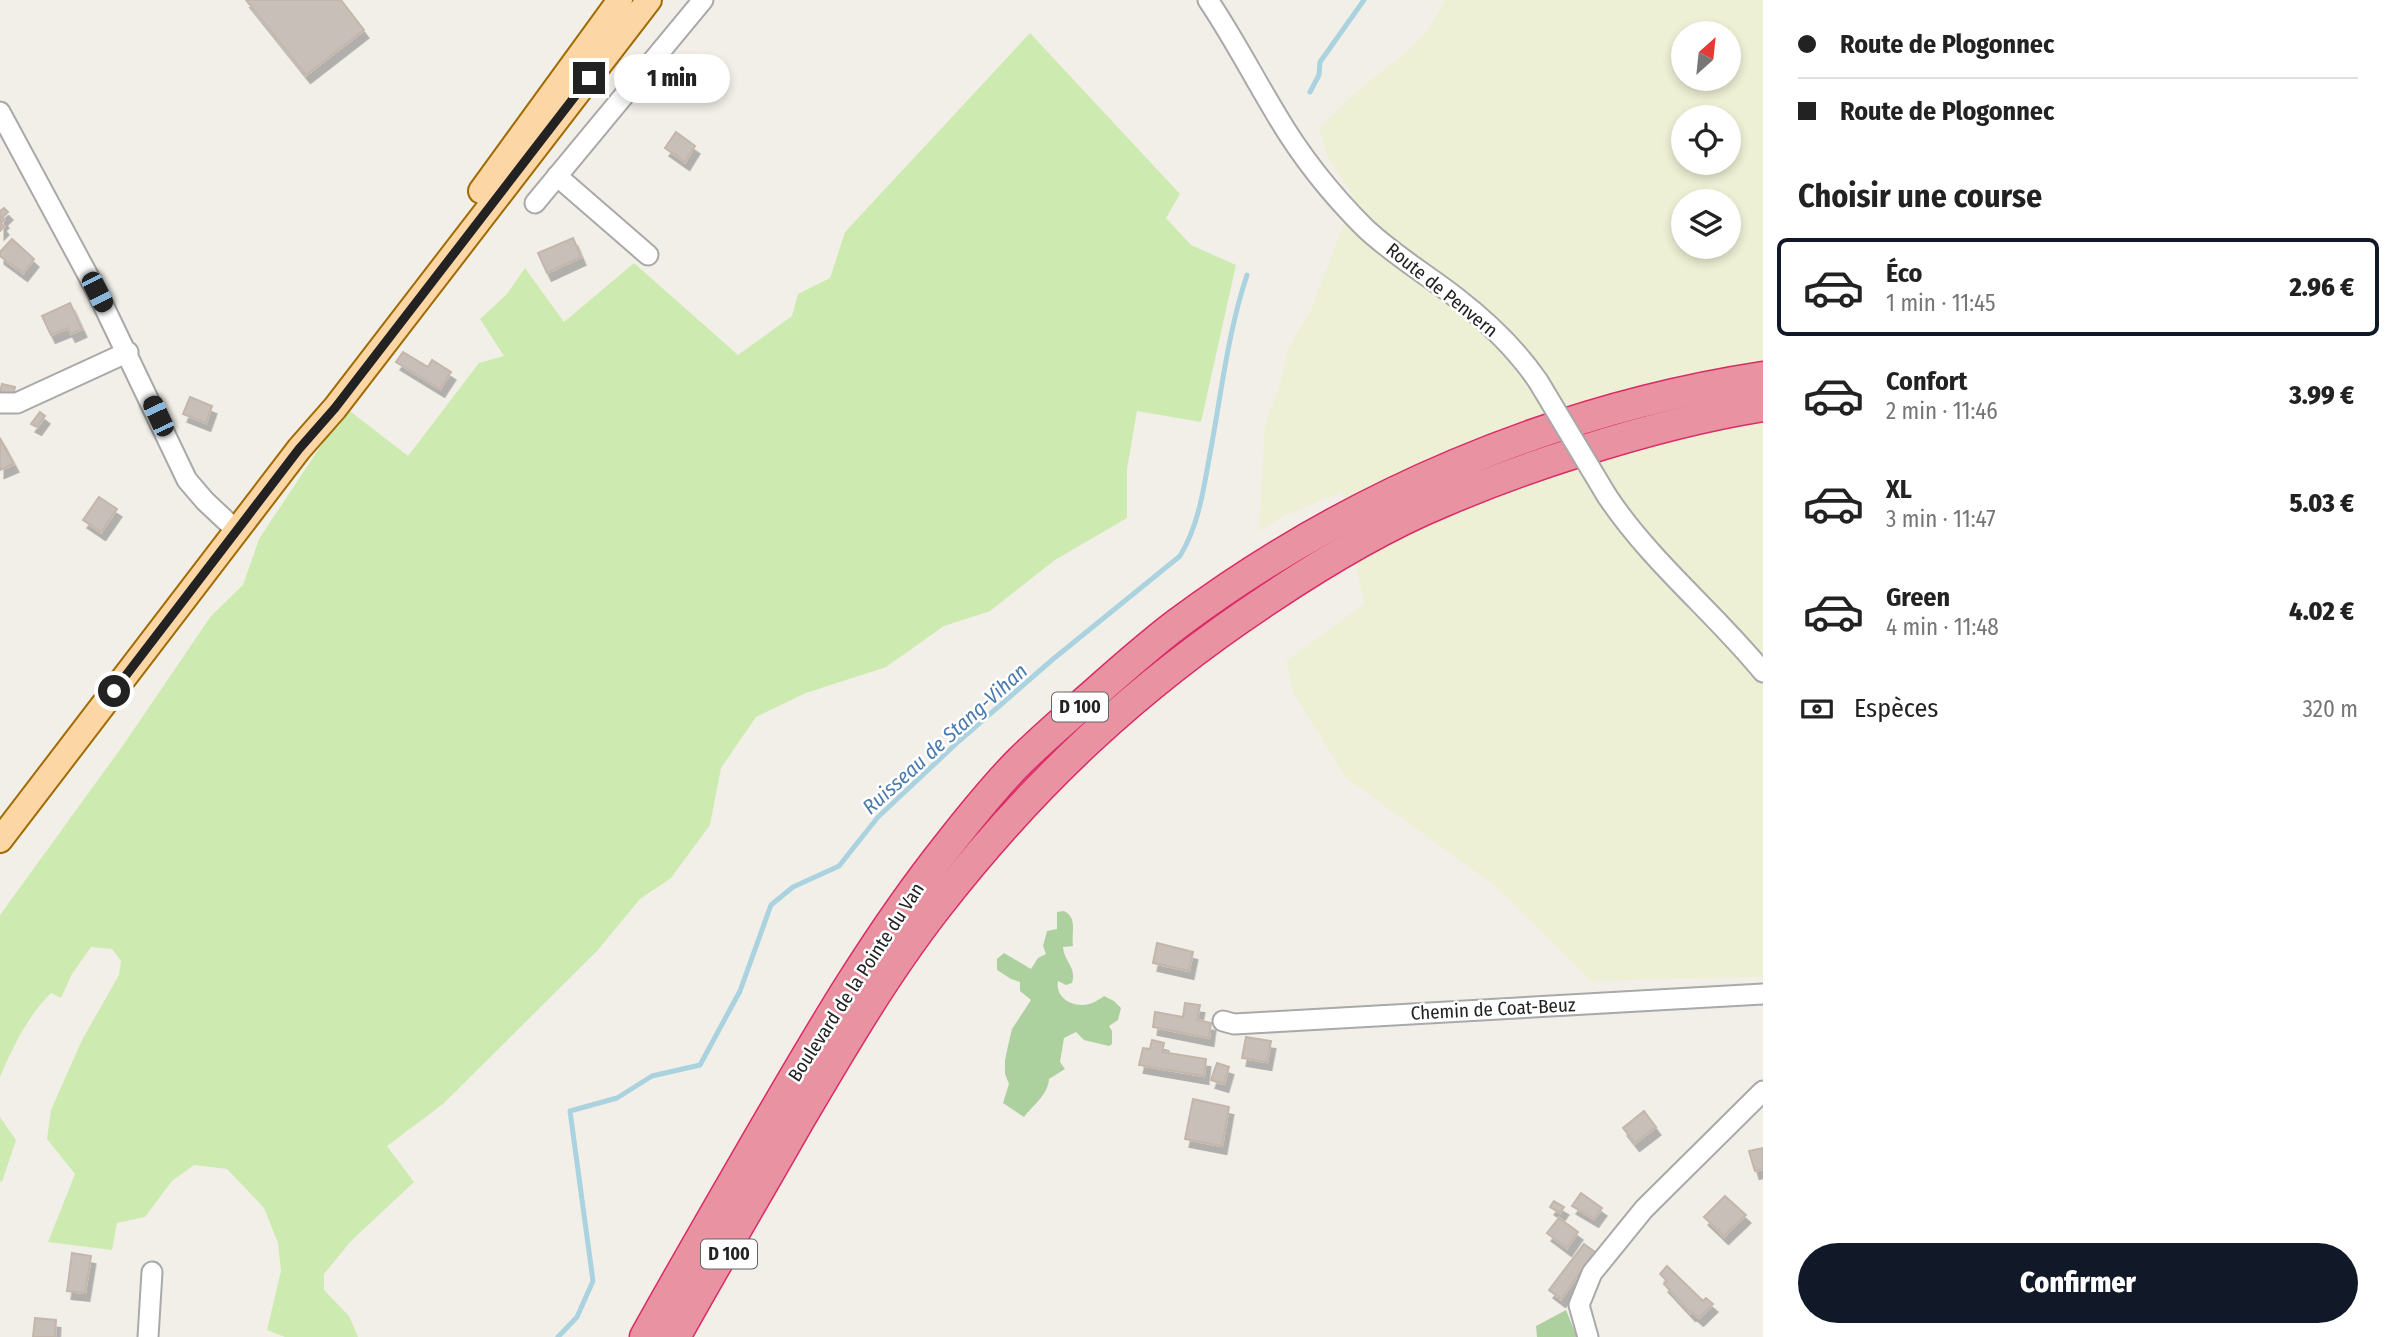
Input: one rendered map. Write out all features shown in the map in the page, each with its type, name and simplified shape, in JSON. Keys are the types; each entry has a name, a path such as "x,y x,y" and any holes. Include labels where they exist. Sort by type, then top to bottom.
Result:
{"highway":[{"name":"Boulevard de la Pointe du Van","path":"645,1337 821,1030 892,919 949,844 1018,762 1120,671 1176,625 1257,569 1339,522 1441,472 1545,430 1587,417 1688,391 1763,377"},
{"name":"Boulevard de la Pointe du Van","path":"675,1337 845,1042 934,909 1006,822 1101,726 1234,621 1368,538 1438,503 1537,465 1646,431 1763,406"},
{"name":"D 100","path":"688,1337 770,1171"}],"main road":[{"path":"299,449 390,313 620,0"},
{"path":"0,839 299,449 344,398 649,0"}],"street":[{"path":"535,202 703,0"},
{"name":"Route de Penvern","path":"1208,0 1277,117 1318,175 1366,228 1481,318 1516,351 1538,381 1628,526 1658,563 1763,672"},
{"path":"0,112 128,352 187,480 237,531"},
{"path":"557,176 648,255"},
{"path":"0,403 18,403 128,352"},
{"name":"Chemin de Coat-Beuz","path":"1223,1021 1234,1024 1763,994"},
{"path":"1588,1337 1579,1305 1592,1273 1644,1209 1763,1091"},
{"path":"148,1337 152,1272"}],"green space":[{"path":"1445,0 1763,0 1763,977 1591,981 1495,886 1345,777 1293,692 1286,661 1364,604 1342,492 1284,516 1259,531 1265,423 1279,388 1288,349 1310,312 1354,197 1327,156 1319,128 1358,90 1410,49 1430,27"},
{"path":"1030,33 1180,194 1166,218 1191,245 1236,265 1201,422 1137,411 1127,469 1127,518 1055,560 990,611 944,626 886,667 806,693 756,717 721,768 710,825 671,878 640,899 597,951 443,1104 387,1146 414,1182 351,1241 324,1274 324,1290 349,1316 358,1337 285,1337 267,1330 281,1271 278,1243 264,1208 227,1169 194,1165 172,1181 145,1217 117,1223 112,1250 48,1242 75,1174 47,1139 51,1110 82,1040 119,975 121,961 112,949 91,947 72,974 61,998 51,993 28,1022 0,1077 0,915 124,744 211,616 243,585 259,539 346,408 408,456 479,363 504,356 480,319 507,294 525,268 564,322 634,263 738,355 792,316 798,294 830,278 845,232"},
{"path":"1064,911 1072,921 1073,946 1063,947 1073,977 1072,983 1066,985 1058,981 1059,992 1071,1003 1083,1005 1104,996 1121,1008 1118,1020 1109,1026 1112,1031 1112,1044 1109,1046 1084,1040 1076,1032 1064,1038 1060,1062 1065,1069 1049,1079 1043,1095 1024,1117 1003,1103 1009,1084 1005,1074 1005,1060 1012,1029 1031,1000 1020,991 1020,982 997,970 997,959 1004,953 1031,969 1038,958 1046,954 1043,946 1047,931 1057,929 1057,912"},
{"path":"0,1117 16,1140 2,1182 0,1181"},
{"path":"1566,1310 1577,1337 1537,1337 1536,1326"}],"building":[{"path":"246,0 341,0 364,30 306,75"},
{"path":"676,132 695,146 685,162 665,148"},
{"path":"4,208 8,212 2,218 4,227 0,231 0,211"},
{"path":"573,238 581,257 547,273 538,253"},
{"path":"12,239 34,259 23,273 0,256 0,252"},
{"path":"70,303 82,329 71,334 68,328 51,335 42,316"},
{"path":"403,352 428,367 432,360 451,372 440,389 396,362"},
{"path":"2,384 15,387 13,395 0,392"},
{"path":"190,397 212,406 206,423 183,414"},
{"path":"40,412 45,416 37,427 31,424"},
{"path":"0,438 14,464 0,470"},
{"path":"99,497 117,509 101,532 83,520"},
{"path":"1157,943 1193,952 1189,971 1153,963"},
{"path":"1185,1003 1200,1005 1197,1020 1211,1023 1209,1038 1153,1027 1155,1012 1183,1017"},
{"path":"1246,1037 1271,1041 1267,1062 1242,1058"},
{"path":"1152,1040 1164,1043 1162,1052 1206,1059 1204,1076 1139,1065 1143,1048 1150,1049"},
{"path":"1217,1063 1229,1067 1224,1084 1211,1080"},
{"path":"1193,1099 1229,1107 1222,1146 1185,1139"},
{"path":"1644,1111 1656,1127 1635,1143 1623,1128"},
{"path":"1763,1148 1763,1169 1755,1171 1749,1151"},
{"path":"1581,1193 1602,1208 1594,1219 1572,1206"},
{"path":"1725,1196 1746,1215 1724,1236 1704,1217"},
{"path":"1554,1201 1564,1207 1560,1213 1550,1207"},
{"path":"1559,1218 1578,1232 1567,1248 1547,1233"},
{"path":"1584,1244 1595,1252 1561,1299 1549,1290"},
{"path":"72,1253 91,1256 85,1293 67,1291"},
{"path":"1667,1266 1703,1301 1706,1298 1713,1304 1699,1318 1664,1284 1667,1281 1660,1274"},
{"path":"35,1318 56,1320 55,1337 33,1337"}],"waterway":[{"name":"Ruisseau de Stang-Vihan","path":"1310,92 1319,75 1320,62 1364,0"},
{"name":"Ruisseau de Stang-Vihan","path":"558,1337 577,1317 593,1281 570,1111 617,1098 652,1076 700,1065 740,991 771,905 793,887 839,866 878,817 959,741 1052,660 1180,556 1196,521 1202,497 1229,343 1247,275"}],"route":[{"path":"114,691 589,78"}]}
